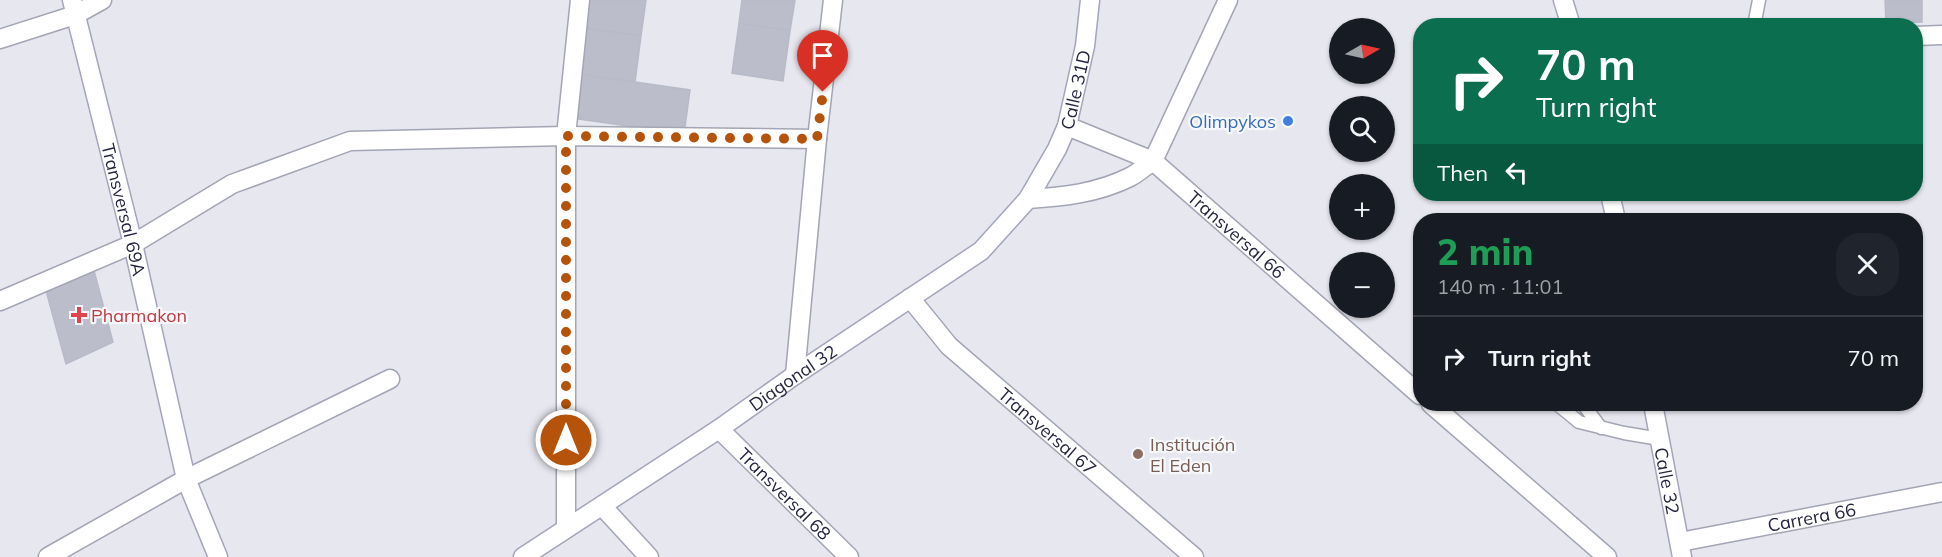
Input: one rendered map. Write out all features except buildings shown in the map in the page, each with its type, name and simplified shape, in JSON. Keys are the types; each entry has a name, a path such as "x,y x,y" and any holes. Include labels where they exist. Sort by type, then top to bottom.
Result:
{"street":[{"path":"0,39 74,8 102,0"},
{"path":"566,528 566,136 580,0"},
{"path":"795,375 817,139 833,0"},
{"name":"Calle 31D","path":"1043,175 1067,126 1085,46 1090,0"},
{"path":"1028,199 1063,197 1098,190 1131,177 1153,161 1228,0"},
{"path":"1563,0 1569,18"},
{"name":"Transversal 69A","path":"74,8 133,244 186,478 218,557"},
{"path":"1923,36 1942,35"},
{"name":"Transversal 66","path":"1067,126 1153,161 1413,388"},
{"path":"0,301 133,244 232,184 350,141 566,136 817,139"},
{"name":"Diagonal 32","path":"523,557 719,429 795,375 981,251 1028,199 1043,175"},
{"name":"Transversal 67","path":"910,298 949,346 1194,557"},
{"path":"48,557 186,478 390,379"},
{"path":"1439,411 1607,557"},
{"name":"Calle 32","path":"1654,411 1681,550"},
{"name":"Transversal 68","path":"719,429 849,557"},
{"name":"Carrera 66","path":"1681,550 1942,492"},
{"path":"602,506 649,557"}],"lane":[{"path":"1756,18 1759,0"},
{"path":"1566,411 1579,422 1624,434 1660,439"},
{"path":"1588,411 1601,428"}],"place":[{"name":"Olimpykos","path":"1288,121"},
{"name":"Pharmakon","path":"79,315"},
{"name":"Institución El Eden","path":"1138,454"}],"route":[{"path":"566,440 566,136 817,139 823,92"}]}
